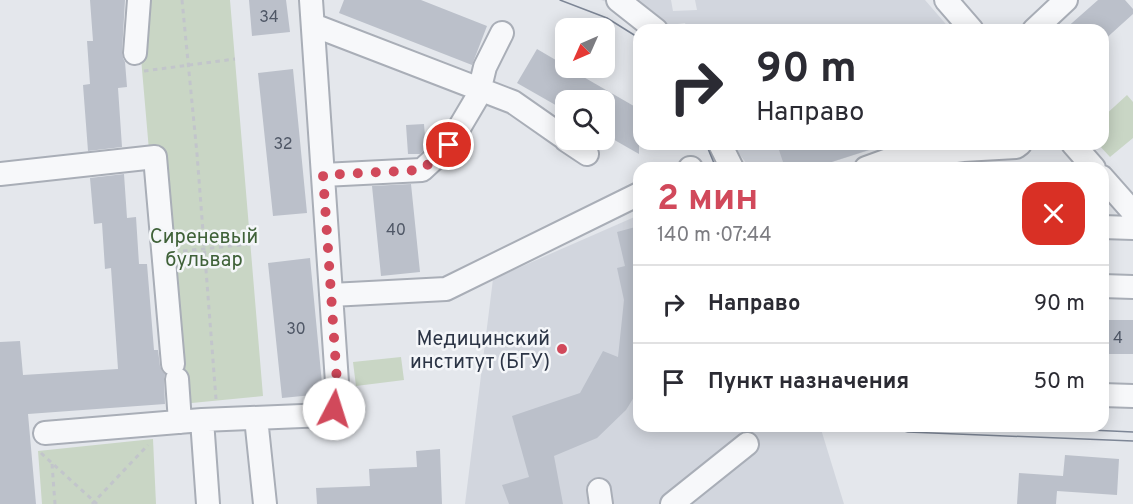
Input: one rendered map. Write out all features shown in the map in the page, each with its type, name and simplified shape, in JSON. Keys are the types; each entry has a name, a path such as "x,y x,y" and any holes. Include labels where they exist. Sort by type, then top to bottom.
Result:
{"street":[{"path":"139,0 139,62"},
{"path":"41,442 191,421 326,415 334,409 338,397 311,0"},
{"path":"618,0 648,24"},
{"path":"946,0 967,24"},
{"path":"1040,24 1066,0"},
{"path":"312,25 513,102 555,131"},
{"path":"323,175 422,170 449,145 478,96 485,67 502,33"},
{"path":"581,150 587,154"},
{"path":"882,162 963,150"},
{"path":"1078,150 1089,162"},
{"path":"0,174 155,157 175,372 191,421 208,504"},
{"path":"1109,186 1132,214 1109,224"},
{"path":"331,295 446,290 633,197"},
{"path":"1109,286 1133,287"},
{"path":"1109,395 1133,396"},
{"path":"256,418 265,504"},
{"path":"672,504 747,444"}],"path":[{"path":"183,0 216,401"},
{"path":"139,62 189,65 235,60"},
{"path":"163,254 250,244"},
{"path":"41,442 52,463 94,503 153,439"},
{"path":"52,463 55,504"}],"shaded area":[{"path":"601,0 671,0 673,11 697,10 695,0 925,0 946,24 652,24 642,16"},
{"path":"870,150 832,162 745,162 737,151"},
{"name":"Медицинский институт (БГУ)","path":"633,218 633,432 822,432 844,504 465,504 493,279"}],"green space":[{"name":"Сиреневый бульвар","path":"136,0 230,0 263,396 171,405"},
{"path":"1127,95 1133,102 1133,138 1110,157 1104,150 1109,150 1109,112"},
{"path":"401,357 404,380 356,386 353,362"},
{"path":"153,439 156,504 42,504 38,451"}],"building":[{"path":"90,0 125,0 122,52 127,87 118,88 122,147 88,151 83,85 90,84 87,41 93,41"},
{"path":"249,0 286,0 290,32 252,36"},
{"path":"344,0 421,0 487,26 472,65 339,13"},
{"path":"1098,0 1125,0 1133,9 1133,14 1109,36 1109,24 1071,24"},
{"path":"537,49 555,60 555,78 585,78 606,90 555,90 555,105 517,83"},
{"path":"293,69 307,213 273,216 258,73"},
{"path":"615,95 633,106 633,150 639,150 639,154 615,140"},
{"path":"424,124 426,148 420,154 408,154 406,125"},
{"path":"779,150 869,150 832,162 783,162"},
{"path":"124,174 127,218 136,217 139,264 147,264 154,350 158,350 160,366 165,374 165,404 28,414 36,504 0,504 0,342 20,341 23,375 118,369 111,268 105,269 102,223 94,224 90,178"},
{"path":"411,184 420,272 381,276 372,186"},
{"path":"633,228 633,399 626,410 597,438 554,456 563,504 509,504 502,485 529,477 512,416 580,393 603,351 618,357 624,300 617,268 625,266 617,232"},
{"path":"310,258 323,394 282,398 268,263"},
{"path":"1109,320 1133,320 1133,354 1109,354"},
{"path":"440,449 442,504 317,504 316,488 370,486 369,469 417,467 416,451"},
{"path":"1065,455 1119,459 1117,495 1057,491 1056,504 1017,504 1019,473 1063,476"}],"tram line":[{"path":"560,0 607,18 633,34"},
{"path":"708,150 714,162"},
{"path":"1109,431 1133,432"},
{"path":"908,432 1133,441"}],"place":[{"name":"Медицинский институт (БГУ)","path":"562,349"}],"route":[{"path":"334,409 338,397 323,175 422,170 449,145"}]}
